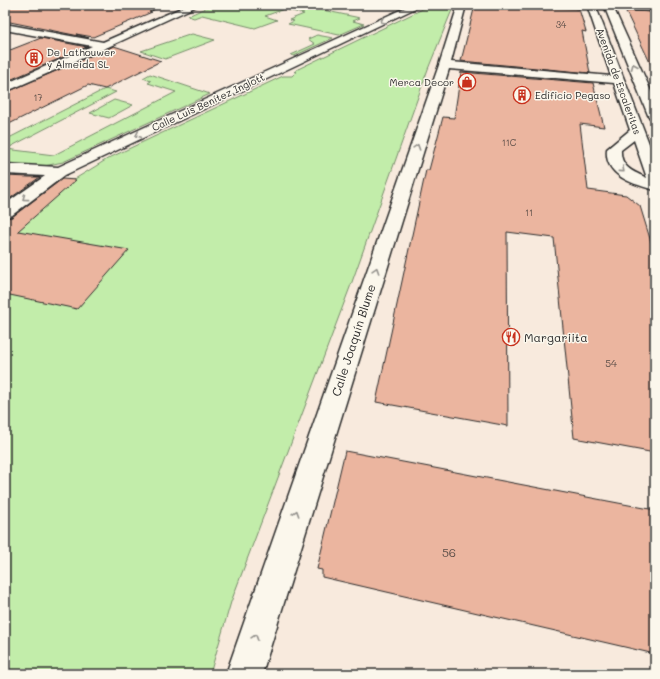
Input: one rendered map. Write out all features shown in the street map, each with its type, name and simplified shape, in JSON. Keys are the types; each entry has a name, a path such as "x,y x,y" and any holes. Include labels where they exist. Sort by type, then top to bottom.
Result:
{"street":[{"path":"5,88 195,5"},
{"name":"Calle Luis Benítez Inglott","path":"5,212 60,172 418,5"},
{"name":"Calle Joaquín Blume","path":"244,674 445,65 462,5"},
{"name":"Avenida de Escaleritas","path":"591,5 620,80 637,131 650,151 655,179"},
{"path":"605,5 655,8"},
{"name":"Avenida de Escaleritas","path":"605,5 655,115"},
{"path":"5,27 104,45"},
{"path":"445,65 620,80"},
{"path":"641,83 655,84"},
{"path":"614,150 637,131"},
{"path":"614,150 650,151"},
{"path":"614,150 614,161 622,171 635,178 655,185"},
{"path":"5,169 60,172"}],"green space":[{"path":"212,5 299,5 360,18 353,21 364,24 339,35 288,24 294,21 289,20 304,14 284,9 265,16 277,20 255,28 202,15 194,18 188,16"},
{"path":"431,5 454,5 428,69 352,282 231,602 210,674 5,674 5,228 39,201 109,158 283,76 292,76 296,70"},
{"path":"192,34 215,40 165,59 141,51"},
{"path":"317,35 333,38 294,56 291,55 315,44 308,39"},
{"path":"150,74 210,94 63,162 44,166 5,164 5,140 105,89 116,92 6,149 54,155 176,92 148,83 151,81 143,78"},
{"path":"114,100 133,105 109,118 90,113"}],"building":[{"path":"5,5 164,5 149,12 152,12 93,37 76,34 89,38 5,21"},
{"path":"475,5 535,5 579,9 586,32 582,31 590,73 461,61"},
{"path":"626,12 655,12 655,73"},
{"path":"41,38 87,47 5,82 5,52"},
{"path":"114,46 161,61 105,89 88,85 5,126 5,93"},
{"path":"461,72 593,83 604,127 580,124 588,190 626,195 640,206 655,255 655,453 574,438 554,238 507,232 508,426 376,402 426,170 429,170 443,117 454,118"},
{"path":"5,176 29,177 40,177 5,202"},
{"path":"62,179 76,180 18,231 129,250 77,309 5,294 5,218 12,217"},
{"path":"345,451 655,510 655,654 322,577 322,570 317,569"}],"place":[{"name":"De Lathouwer y Almeida SL","path":"34,58"},
{"name":"Merca Decor","path":"467,82"},
{"name":"Edificio Pegaso","path":"522,95"},
{"name":"Margariita","path":"511,337"}]}
